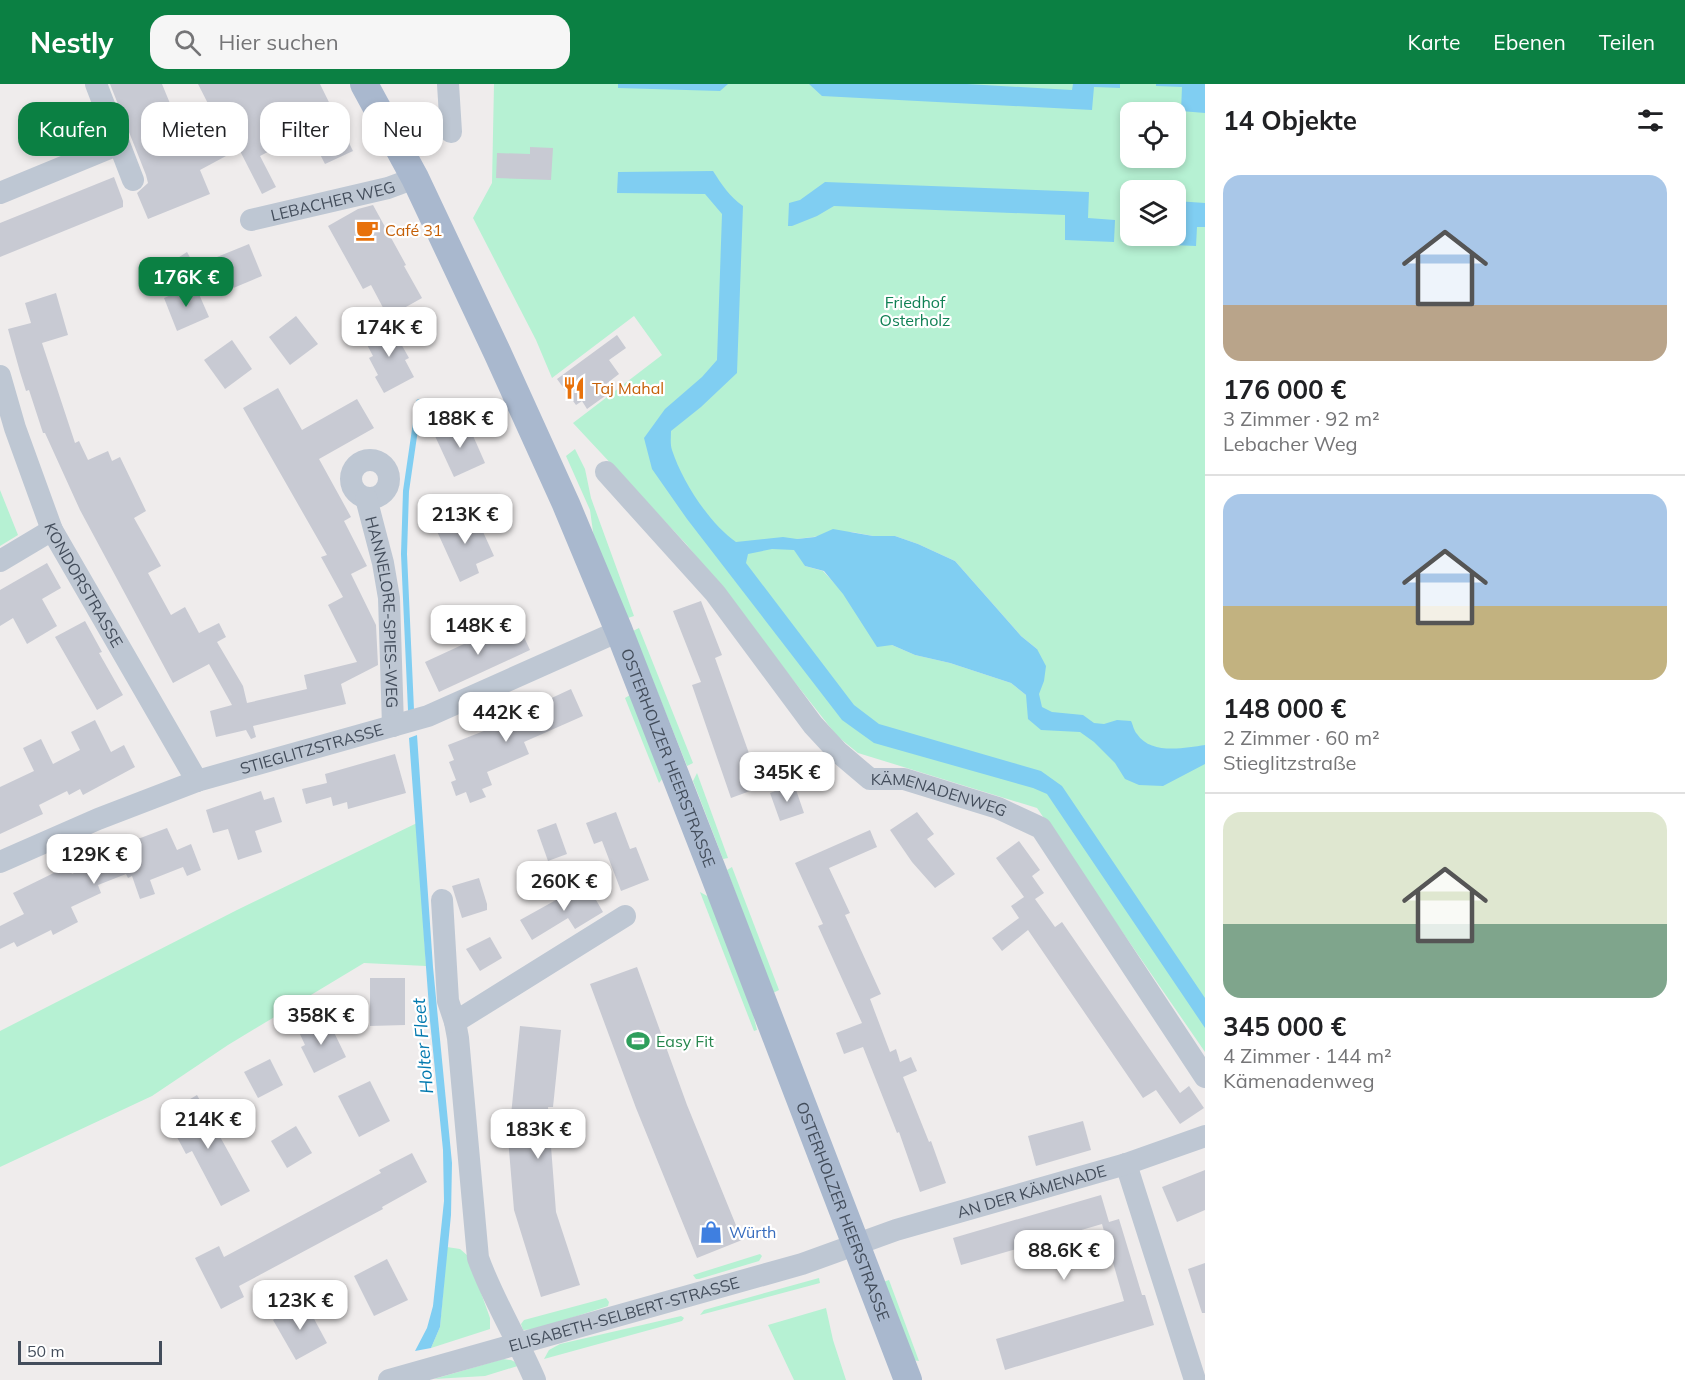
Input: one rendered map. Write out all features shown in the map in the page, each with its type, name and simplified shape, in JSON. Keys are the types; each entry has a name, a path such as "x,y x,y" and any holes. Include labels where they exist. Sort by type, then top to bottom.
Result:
{"main road":[{"name":"OSTERHOLZER HEERSTRASSE","path":"364,84 374,102"},
{"name":"OSTERHOLZER HEERSTRASSE","path":"386,84 390,102"},
{"name":"OSTERHOLZER HEERSTRASSE","path":"404,156 566,504 619,632 908,1380"}],"street":[{"path":"448,84 451,132"},
{"path":"103,86 107,102"},
{"path":"0,193 90,156"},
{"path":"124,156 133,180"},
{"name":"LEBACHER WEG","path":"251,220 388,188 415,178"},
{"name":"KONDORSTRASSE","path":"0,376 15,428 52,530 197,781"},
{"name":"KÄMENADENWEG","path":"606,472 715,593 813,725 838,752 870,779 904,779 998,808 1041,828 1205,1077"},
{"name":"HANNELORE-SPIES-WEG","path":"366,498 383,563 389,598 393,726"},
{"path":"0,561 52,530"},
{"name":"STIEGLITZSTRASSE","path":"0,862 98,819 197,781 428,716 619,632"},
{"path":"442,900 448,1001 455,1022 478,1258 490,1290 520,1344 535,1380"},
{"path":"455,1022 626,916"},
{"name":"AN DER KÄMENADE","path":"857,1244 896,1230 1126,1164 1205,1136"},
{"path":"1126,1164 1195,1380"},
{"name":"ELISABETH-SELBERT-STRASSE","path":"389,1380 703,1293 802,1264 857,1244"}],"green space":[{"name":"Friedhof Osterholz","path":"494,84 1205,84 1205,1052 1037,808 858,753 837,736 687,545 573,423 662,355 634,316 552,378 536,340 473,218 492,183","holes":["852,532 873,536 895,536 955,561 1021,636 1037,649 1026,695 1011,683 950,663 915,655 892,645 823,571 805,566 797,539"]},
{"path":"575,449 585,469 591,498 634,616 628,618 594,539 590,510 566,456"},
{"path":"0,490 18,535 0,546"},
{"path":"639,628 693,763 687,766 633,631"},
{"path":"630,695 663,778 659,783 625,698"},
{"path":"697,773 728,858 723,859 693,781"},
{"path":"417,823 426,966 364,963 228,1045 152,1096 0,1167 0,1031 237,910"},
{"path":"732,867 779,990 773,993 727,870"},
{"path":"700,892 709,897 757,1030 754,1031"},
{"path":"447,1247 460,1249 468,1256 490,1318 490,1329 431,1348 440,1327"},
{"path":"760,1254 762,1256 759,1261 699,1279 693,1275"},
{"path":"819,1278 820,1283 700,1315 704,1310"},
{"path":"889,1280 919,1361 912,1360 883,1282"},
{"path":"606,1298 609,1302 608,1306 537,1329 523,1330 521,1324 524,1320"},
{"path":"826,1308 833,1340 846,1380 794,1380 768,1325"},
{"path":"681,1316 684,1318 682,1321 544,1359 549,1350 560,1344"},
{"path":"503,1359 521,1365 485,1376 434,1379"}],"water":[{"path":"618,84 728,84 720,91 618,88"},
{"path":"809,84 967,84 1072,90 1073,84 1120,84 1120,88 1094,87 1092,110 822,96"},
{"path":"1156,84 1205,84 1205,113 1186,111 1186,102 1181,102 1182,87 1156,86"},
{"path":"713,171 723,186 743,206 737,373 671,431 672,450 682,475 707,513 736,542 783,537 797,539 815,537 833,529 873,536 895,536 955,561 1021,636 1037,649 1046,666 1039,694 1042,707 1052,712 1083,715 1094,723 1131,721 1136,733 1143,741 1159,748 1205,745 1205,764 1163,786 1139,785 1125,779 1115,763 1080,732 1041,730 1028,719 1026,695 1011,683 950,663 915,655 892,645 877,647 843,594 824,571 805,566 794,550 772,549 748,554 746,563 854,705 879,724 1041,771 1062,786 1205,998 1205,1028 1047,794 874,743 842,720 687,519 652,469 644,438 665,409 702,377 717,360 722,214 705,194 617,193 618,172"},
{"path":"825,182 1089,192 1088,218 1115,220 1114,242 1065,240 1065,215 834,206 817,216 788,226 789,203 800,200"},
{"path":"1186,202 1205,203 1205,227 1197,227 1196,246 1186,246"},
{"path":"417,735 433,967 452,1163 451,1215 440,1327 431,1348 415,1351 427,1328 433,1306 444,1201 443,1150 430,1021 409,738"}],"building":[{"path":"110,84 162,84 169,102 141,102 141,156 226,156 200,170 210,194 148,219 137,193 148,183 129,132 129,102 117,102"},
{"path":"198,84 320,84 329,102 260,102 260,156 276,187 262,194 243,156 248,156 248,102 207,102"},
{"path":"530,147 553,148 551,180 496,178 497,153 530,154"},
{"path":"321,156 342,156 325,164"},
{"path":"114,177 123,207 0,257 0,223"},
{"path":"373,205 422,298 388,317 371,285 363,289 328,226 358,209"},
{"path":"249,244 262,276 231,289 217,257"},
{"path":"187,252 197,270 183,278 173,261"},
{"path":"195,285 209,317 177,331 164,298"},
{"path":"56,293 68,335 42,343 75,443 79,441 88,460 108,451 112,461 120,457 146,511 134,518 161,566 148,573 171,615 185,607 199,633 219,623 226,637 217,642 243,686 247,703 307,689 304,675 357,662 328,605 343,597 321,557 327,555 243,408 278,388 302,430 357,399 374,428 319,459 351,517 344,521 367,566 351,574 376,625 378,665 341,684 346,704 253,726 256,737 251,739 246,730 216,737 210,711 232,705 209,664 173,683 80,510 45,433 43,433 29,390 26,391 20,372 8,329 31,323 25,303"},
{"path":"296,316 318,344 290,365 269,337"},
{"path":"394,323 403,340 400,342 409,358 405,360 414,377 384,393 375,377 378,375 369,358 373,356 364,339"},
{"path":"617,335 626,348 609,360 619,374 606,384 612,391 587,409 582,401 576,405 557,379"},
{"path":"232,340 252,369 225,389 204,360"},
{"path":"467,422 485,463 454,477 435,436"},
{"path":"474,512 494,556 476,564 479,573 460,582 436,529"},
{"path":"47,563 61,588 42,599 57,626 27,644 13,618 0,626 0,590"},
{"path":"701,601 722,655 715,658 761,787 731,798 692,685 701,682 673,611"},
{"path":"516,620 530,650 439,692 425,662"},
{"path":"85,621 102,652 99,653 123,695 97,710 55,637"},
{"path":"571,689 583,716 524,742 529,754 487,772 492,785 482,789 486,797 470,803 466,792 456,796 451,782 456,780 449,762 454,760 448,745 489,729"},
{"path":"95,720 111,752 124,745 135,767 83,795 80,789 69,795 67,791 39,805 43,814 0,834 0,787 34,771 23,748 41,739 53,764 80,750 71,732"},
{"path":"395,754 406,793 348,809 347,802 333,806 331,797 306,804 302,789 327,783 325,774"},
{"path":"794,784 804,813 780,821 770,793"},
{"path":"261,791 264,800 274,797 282,822 255,831 262,852 238,860 228,829 213,833 206,810"},
{"path":"616,812 630,849 636,847 649,880 621,891 602,841 594,844 586,823"},
{"path":"917,812 934,834 927,839 955,874 935,888 912,862 890,830"},
{"path":"556,823 567,854 548,861 537,830"},
{"path":"167,828 177,850 191,844 201,870 187,876 183,867 150,880 155,894 140,899 132,876 128,878 126,874 98,885 101,893 71,907 78,922 53,935 51,930 17,947 14,942 0,949 0,926 24,914 13,893 68,866 72,874 109,857 106,851"},
{"path":"870,830 877,847 829,868 850,913 845,915 881,994 870,999 890,1052 896,1049 900,1062 911,1057 917,1071 903,1077 929,1142 931,1141 946,1183 920,1192 899,1132 897,1133 863,1047 844,1054 836,1033 862,1023 818,926 823,924 795,863"},
{"path":"1019,841 1040,870 1032,876 1044,893 1035,899 1055,927 1062,922 1180,1093 1189,1086 1204,1108 1180,1124 1156,1090 1143,1098 1028,930 1002,951 992,938 1019,918 1011,906 1024,897 996,858"},
{"path":"479,878 487,910 462,918 452,886"},
{"path":"585,881 603,912 575,929 568,918 532,940 520,920"},
{"path":"490,937 502,958 480,971 466,949"},
{"path":"637,967 687,1105 742,1240 697,1258 636,1108 590,984"},
{"path":"370,978 405,978 405,1025 370,1026"},
{"path":"327,1018 346,1057 314,1073 301,1047 305,1045 299,1032"},
{"path":"520,1026 561,1030 553,1107 548,1107 556,1212 580,1285 541,1297 514,1210 507,1126 510,1125"},
{"path":"270,1059 283,1085 258,1098 244,1072"},
{"path":"370,1081 390,1121 359,1137 338,1096"},
{"path":"197,1095 250,1191 221,1206 192,1151 186,1154 171,1126 176,1123 170,1111"},
{"path":"1083,1121 1091,1150 1036,1166 1028,1136"},
{"path":"296,1126 312,1153 287,1168 271,1141"},
{"path":"412,1153 427,1182 382,1207 383,1209 239,1286 244,1297 221,1309 195,1258 219,1246 224,1257 381,1173 379,1170"},
{"path":"1205,1170 1205,1210 1177,1222 1162,1187"},
{"path":"1101,1195 1109,1222 1119,1219 1142,1295 1145,1295 1154,1325 1005,1370 996,1339 1124,1301 1102,1224 961,1265 953,1238"},
{"path":"387,1259 408,1300 374,1316 354,1276"},
{"path":"1205,1263 1205,1313 1202,1313 1188,1269"},
{"path":"305,1302 327,1343 296,1360 273,1320"}],"waterway":[{"name":"Holter Fleet","path":"411,710 404,554 406,491 419,402"}],"place":[{"name":"Café 31","path":"367,230"},
{"name":"Taj Mahal","path":"574,388"},
{"name":"Easy Fit","path":"638,1041"},
{"name":"Würth","path":"711,1232"}]}
